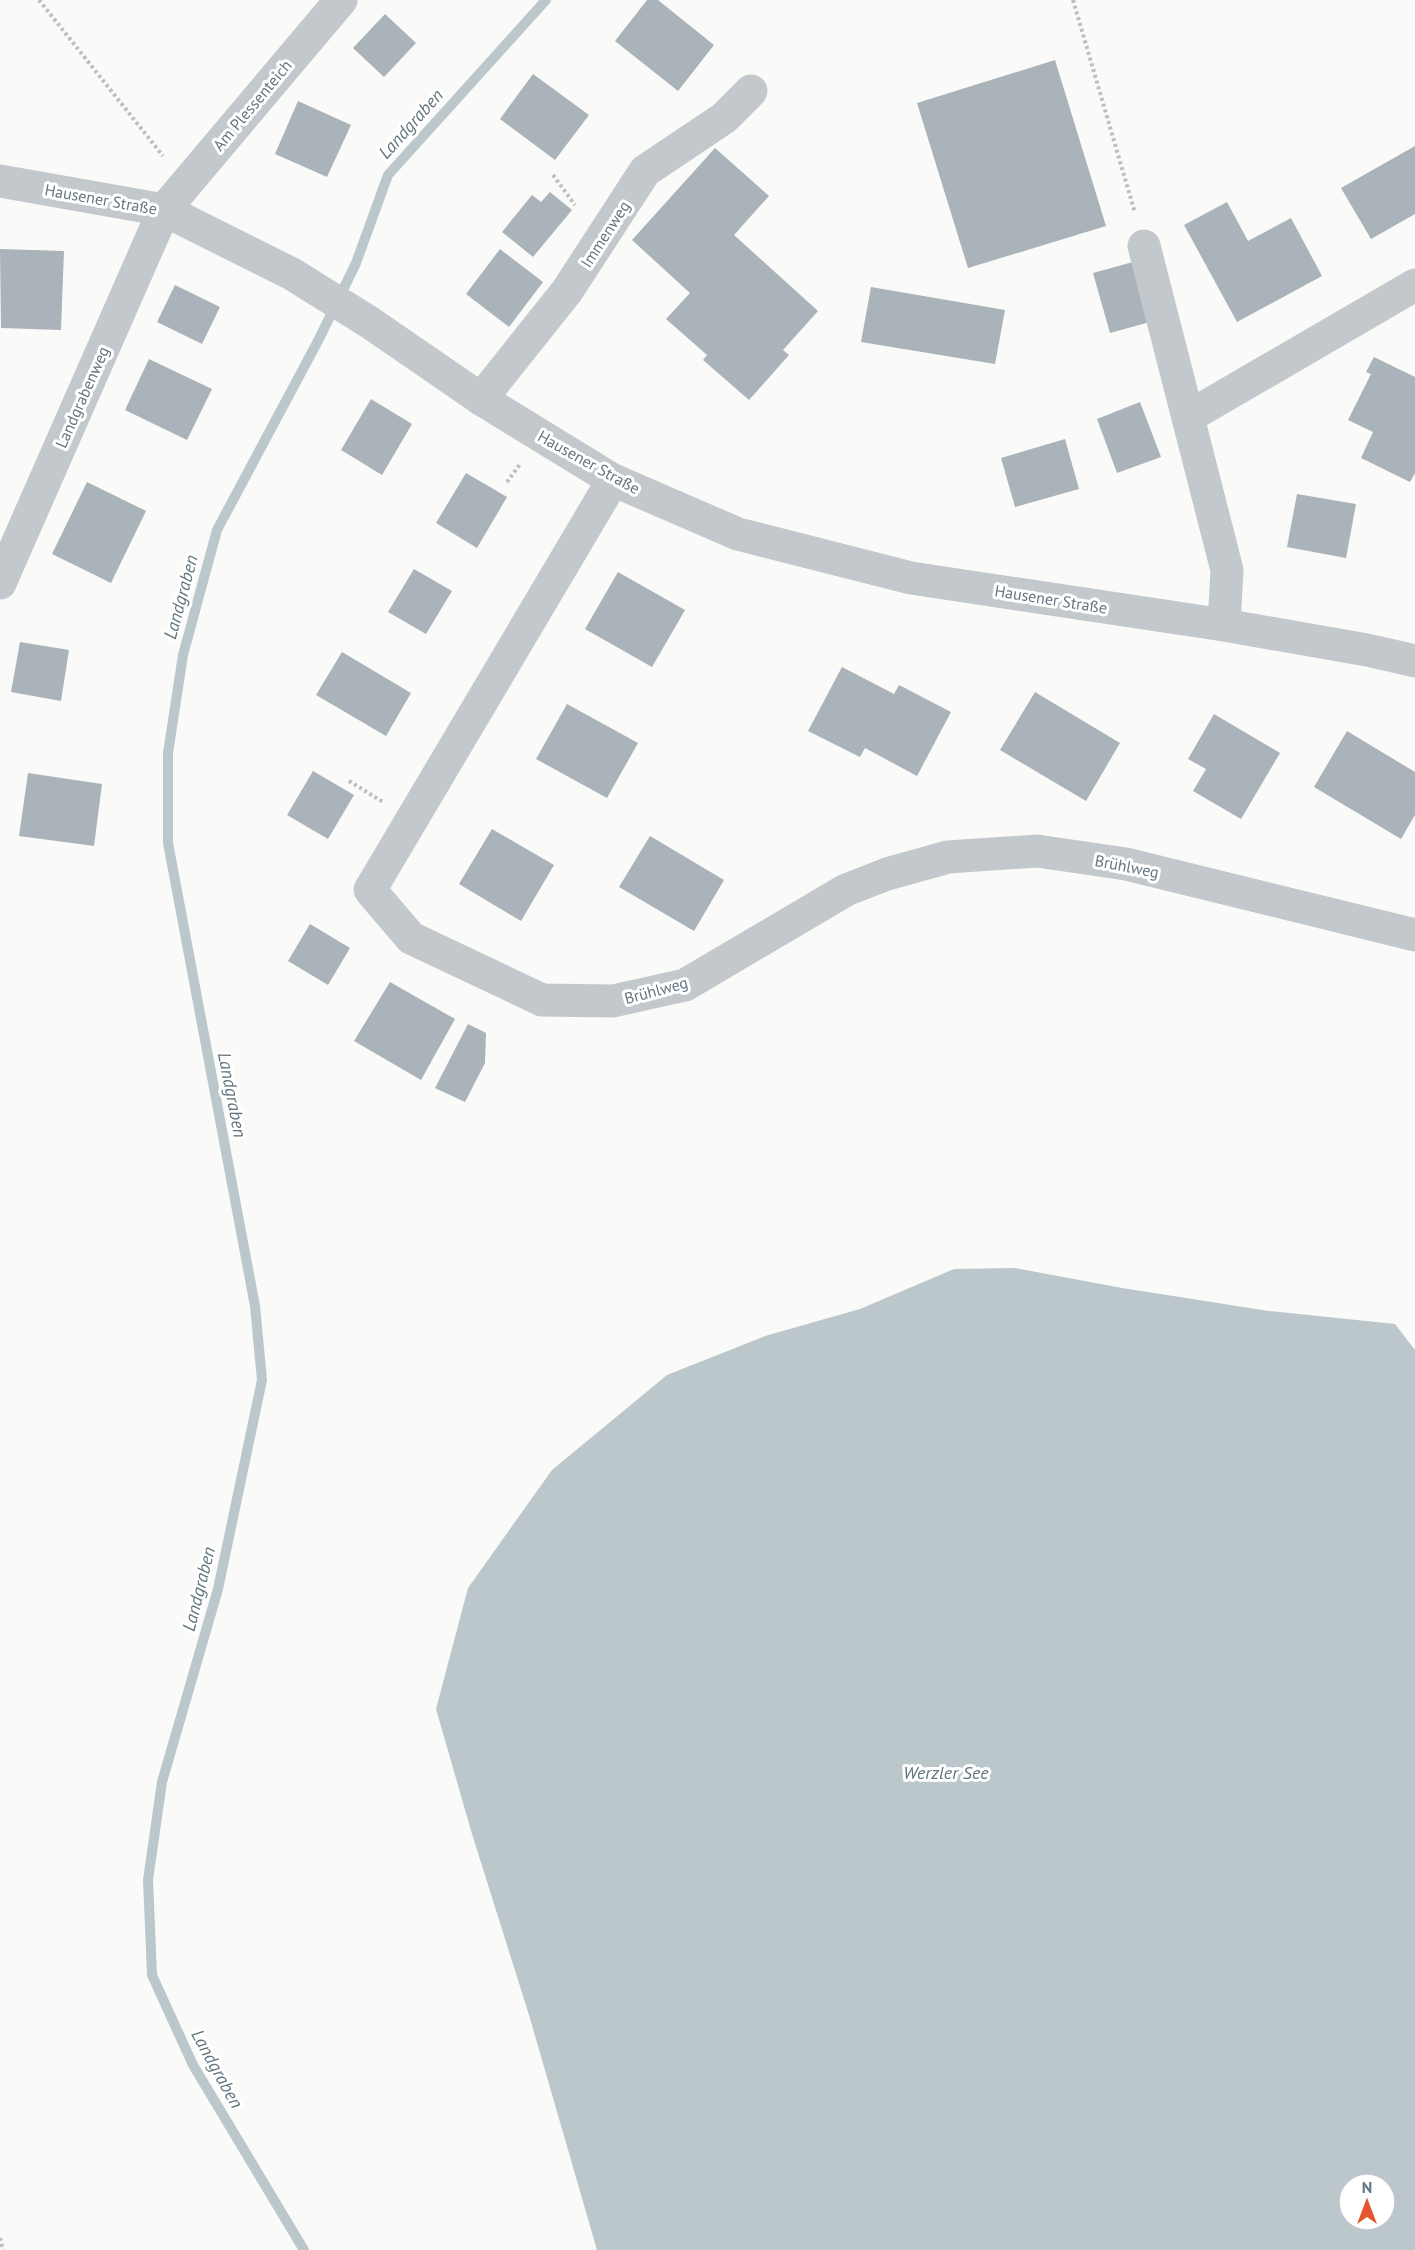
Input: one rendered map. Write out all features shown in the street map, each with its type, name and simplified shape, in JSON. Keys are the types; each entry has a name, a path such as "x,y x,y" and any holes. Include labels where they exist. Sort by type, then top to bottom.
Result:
{"street":[{"name":"Am Plessenteich","path":"164,210 341,0"},
{"name":"Immenweg","path":"481,399 567,291 645,171 724,118 751,91"},
{"name":"Hausener Straße","path":"0,181 164,210 292,274 369,322 481,399 613,480 738,534 911,578 1224,625 1367,650 1415,661"},
{"name":"Landgrabenweg","path":"0,583 164,210"},
{"path":"1144,246 1227,570 1224,625"},
{"path":"1188,417 1415,285"},
{"name":"Brühlweg","path":"613,480 370,890 411,938 542,1000 613,1001 685,985 846,890 887,874 948,857 1037,851 1126,864 1415,935"}],"path":[{"path":"39,0 185,185"},
{"path":"1073,0 1144,246"},
{"path":"553,175 575,205"},
{"path":"0,2238 3,2250"}],"water":[{"name":"Werzler See","path":"1015,1268 1122,1288 1269,1311 1395,1324 1415,1350 1415,2250 597,2250 529,2015 472,1834 436,1709 468,1588 552,1470 667,1375 765,1336 860,1309 954,1269"}],"building":[{"path":"647,0 658,0 714,45 678,91 615,41"},
{"path":"385,14 416,43 384,77 353,48"},
{"path":"1055,60 1106,226 968,268 917,103"},
{"path":"533,74 589,115 555,160 500,119"},
{"path":"298,101 351,125 327,177 275,154"},
{"path":"1415,146 1415,214 1371,239 1341,188"},
{"path":"715,148 769,196 734,235 818,311 783,350 789,355 749,400 703,360 707,355 666,319 690,293 632,240"},
{"path":"550,192 572,210 533,257 502,232 532,195 541,202"},
{"path":"1227,202 1248,241 1291,218 1322,276 1237,322 1184,225"},
{"path":"0,249 64,251 61,330 1,328"},
{"path":"500,249 543,282 509,327 466,294"},
{"path":"1133,262 1150,322 1110,333 1093,273"},
{"path":"175,285 220,307 202,344 157,322"},
{"path":"871,287 1005,310 995,364 861,342"},
{"path":"1374,357 1415,377 1415,473 1410,482 1361,458 1373,432 1348,420 1371,374 1366,372"},
{"path":"149,359 212,389 187,440 125,410"},
{"path":"371,399 412,424 382,475 341,450"},
{"path":"1140,402 1161,457 1117,473 1097,419"},
{"path":"1065,439 1079,489 1015,507 1001,458"},
{"path":"466,473 507,497 477,548 436,523"},
{"path":"87,482 146,511 111,583 52,554"},
{"path":"1297,494 1356,504 1346,558 1287,547"},
{"path":"414,569 452,591 426,634 388,612"},
{"path":"618,572 685,610 652,667 585,629"},
{"path":"20,642 69,650 61,701 11,692"},
{"path":"342,652 411,693 386,736 316,695"},
{"path":"842,667 894,694 899,685 951,712 917,776 865,748 860,757 808,731"},
{"path":"1035,692 1120,743 1086,801 1000,750"},
{"path":"567,704 638,743 607,798 536,759"},
{"path":"1214,714 1280,753 1241,819 1193,791 1206,769 1188,759"},
{"path":"1347,731 1415,772 1415,815 1401,839 1314,787"},
{"path":"313,771 354,795 328,839 287,815"},
{"path":"28,773 102,784 94,846 19,836"},
{"path":"492,829 554,865 521,921 459,884"},
{"path":"650,836 724,880 694,931 619,887"},
{"path":"310,924 350,948 328,985 288,961"},
{"path":"390,982 455,1019 421,1080 354,1041"},
{"path":"468,1024 486,1033 485,1063 465,1102 435,1088"}],"waterway":[{"name":"Landgraben","path":"304,2250 193,2065 152,1975 148,1880 162,1782 218,1589 262,1380 255,1306 168,843 168,753 183,655 217,530 319,339 356,263 388,175 546,0"}]}
